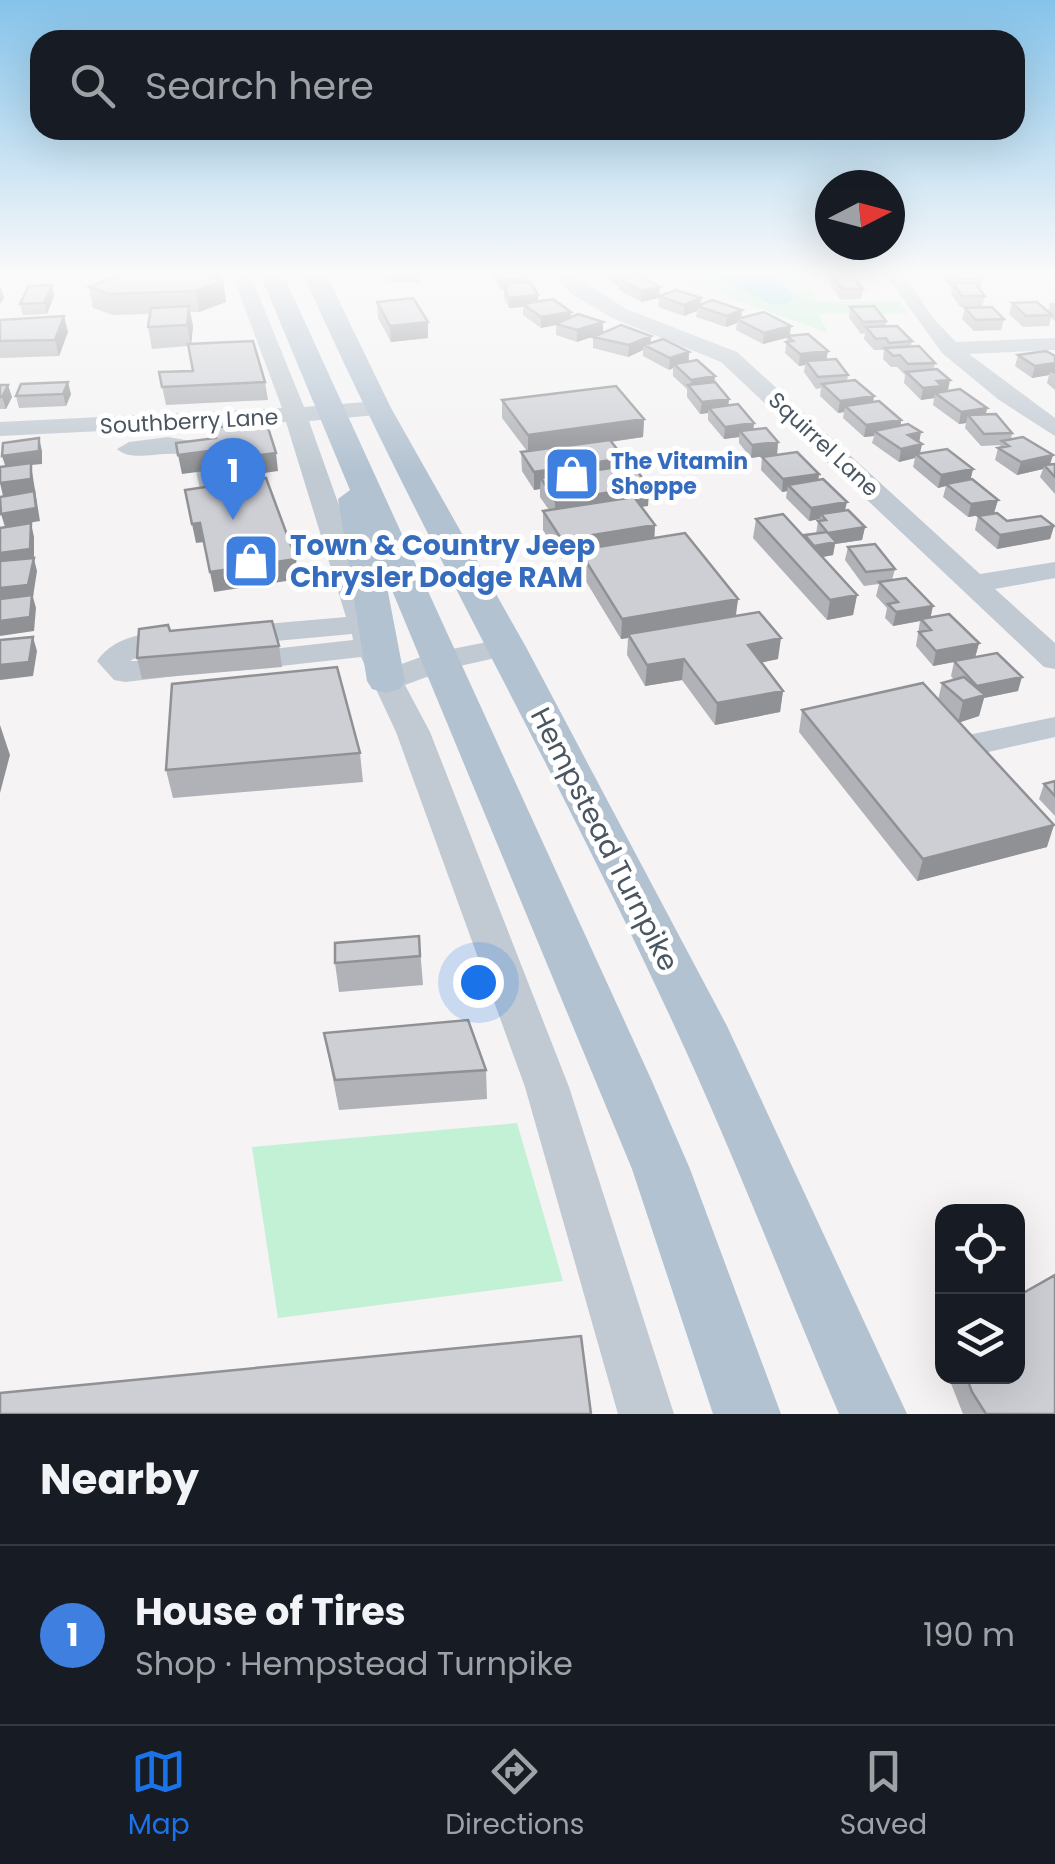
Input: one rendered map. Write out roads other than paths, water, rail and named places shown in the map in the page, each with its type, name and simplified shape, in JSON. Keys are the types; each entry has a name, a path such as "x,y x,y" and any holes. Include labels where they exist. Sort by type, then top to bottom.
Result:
{"main road":[{"path":"300,340 338,427 415,670 653,1151 747,1414"},
{"name":"Hempstead Turnpike","path":"345,340 701,1026 873,1414"},
{"path":"338,427 415,670"}],"street":[{"path":"267,340 296,415 367,636 415,670 506,647"},
{"name":"Squirrel Lane","path":"694,340 729,358 1055,660"},
{"path":"940,340 1055,429"},
{"path":"948,349 1055,344"},
{"name":"Southberry Lane","path":"0,430 296,415 338,427 377,408"},
{"path":"129,450 166,444 196,448 206,454 212,493"},
{"path":"974,584 1055,570"},
{"path":"367,636 141,672 124,672 113,661 128,646 136,644 367,636"},
{"path":"413,732 415,670"},
{"path":"415,670 413,732 547,1087 646,1414"},
{"path":"975,744 1055,728"}],"place":[{"name":"The Vitamin Shoppe","path":"572,474"},
{"name":"House of Tires","path":"233,520"},
{"name":"Town & Country Jeep Chrysler Dodge RAM","path":"251,561"}]}
